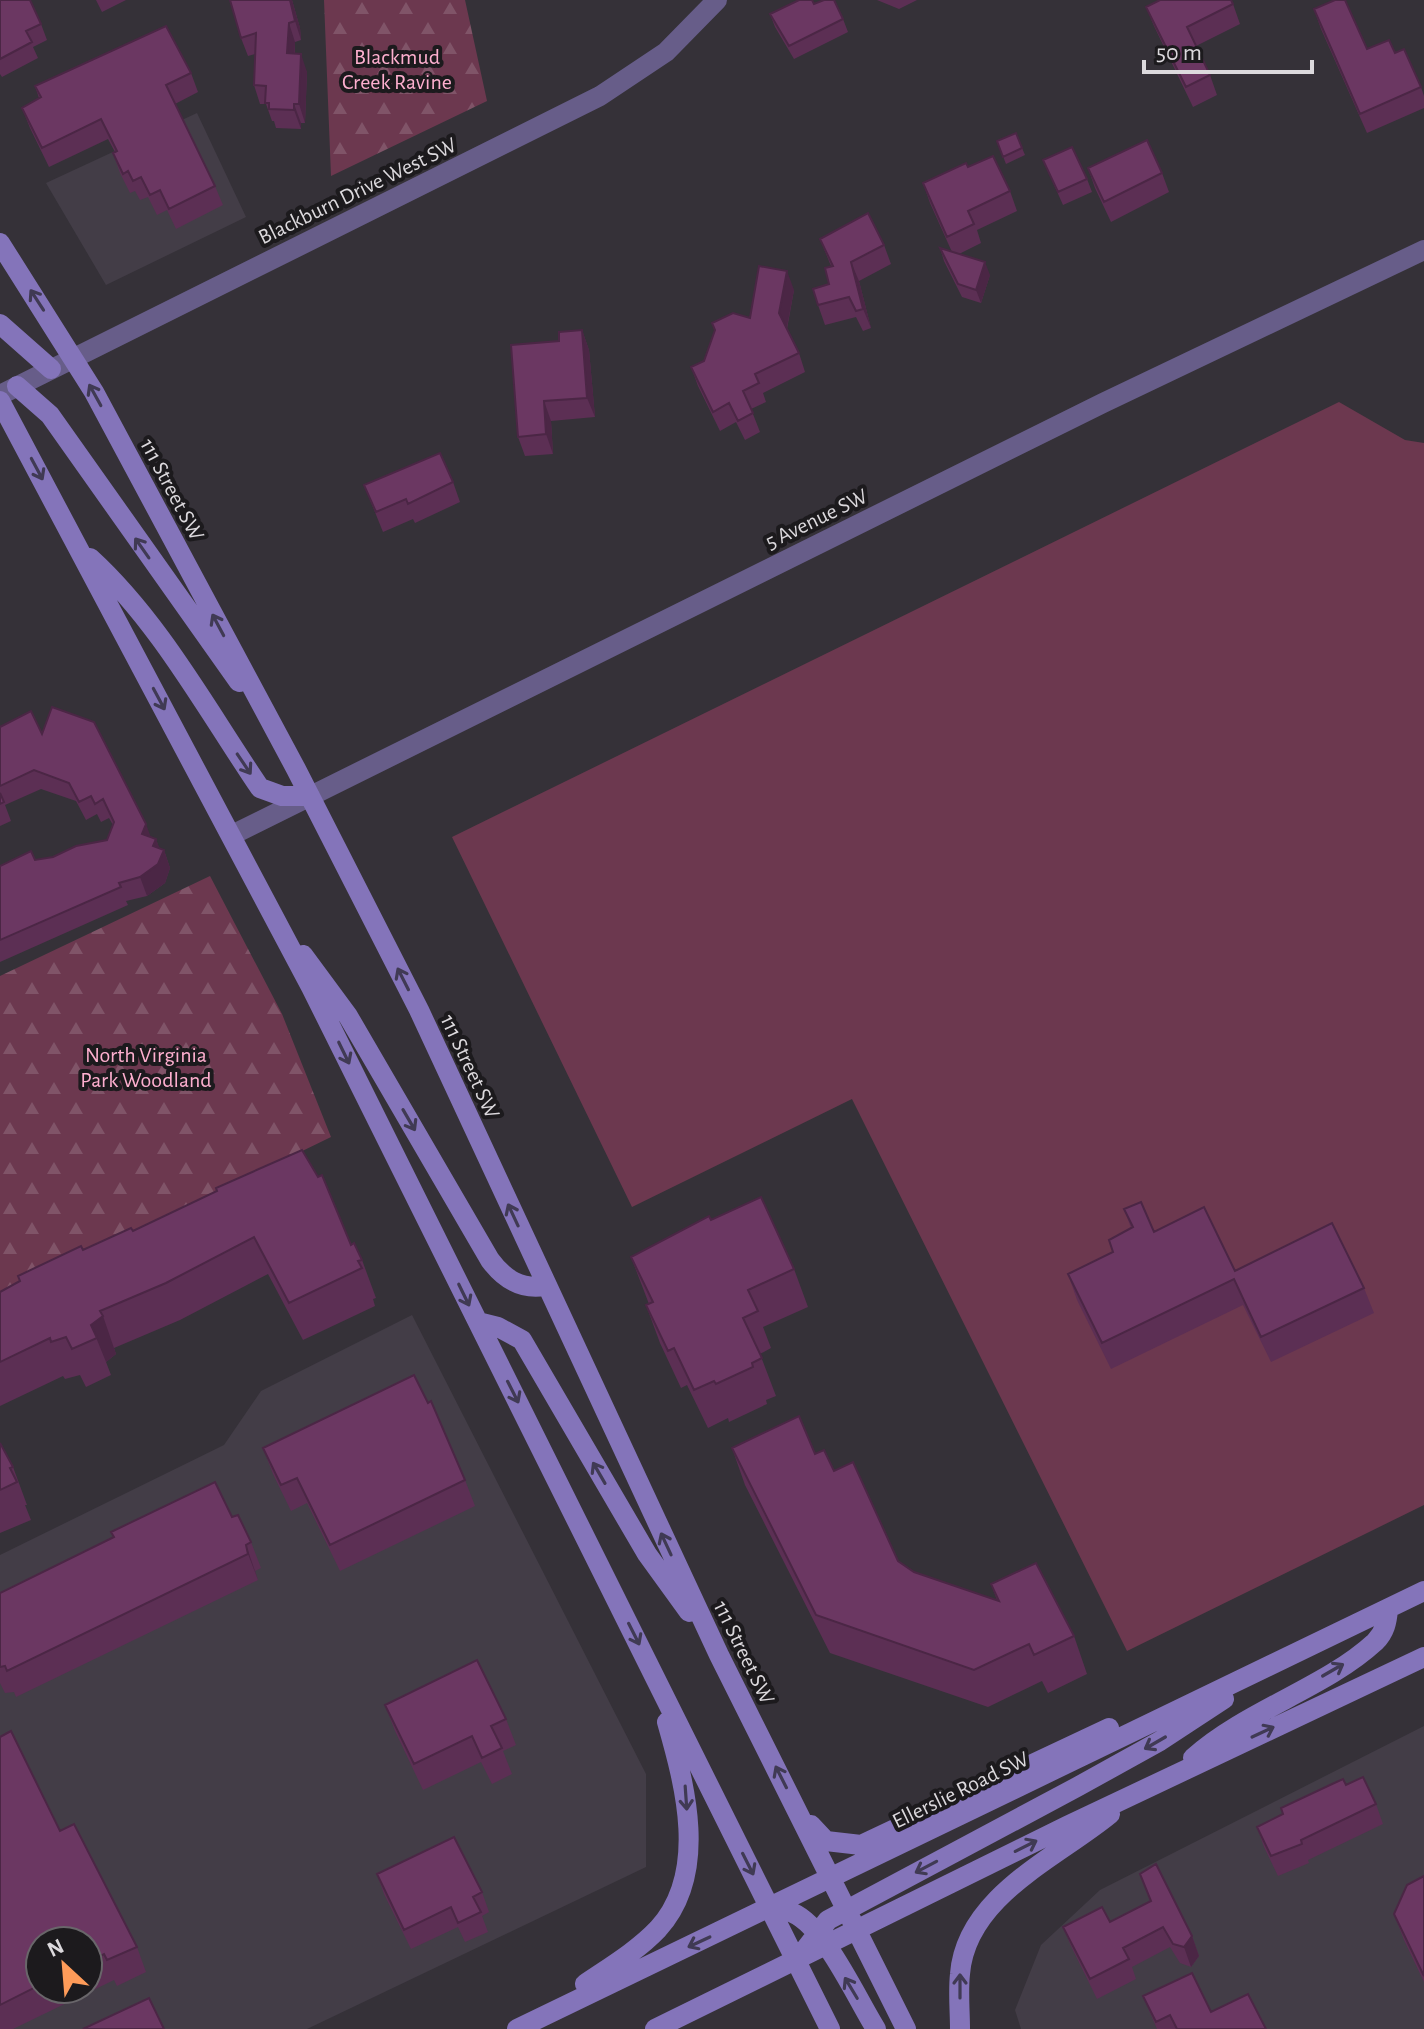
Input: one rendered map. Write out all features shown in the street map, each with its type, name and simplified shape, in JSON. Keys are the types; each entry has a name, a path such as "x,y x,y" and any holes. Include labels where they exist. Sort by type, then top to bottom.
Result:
{"main road":[{"name":"111 Street SW","path":"0,243 74,358 310,796 419,1010 719,1655 906,2029"},
{"path":"0,324 51,369"},
{"path":"6,394 50,415 218,657 271,723"},
{"path":"6,394 78,547 287,940 830,2029"},
{"path":"78,547 115,581 147,622 260,788 282,796 310,796"},
{"path":"287,940 308,959 341,1005 496,1268 525,1287 545,1286"},
{"path":"478,1322 498,1327 522,1340 647,1554 719,1655"},
{"name":"Ellerslie Road SW","path":"520,2027 1424,1591"},
{"path":"1175,1774 1214,1739 1352,1659 1376,1640 1387,1624 1388,1609"},
{"path":"655,2029 796,1961 821,1940 856,1931 1135,1793 1420,1659 1424,1640"},
{"path":"797,1809 826,1841 861,1845 1181,1696 1290,1655"},
{"path":"821,1940 828,1920 845,1909 1160,1741 1290,1655"},
{"path":"520,2027 631,1953 660,1927 676,1897 686,1867 685,1784 651,1668"},
{"path":"960,2029 960,1971 976,1928 992,1906 1036,1865 1075,1843 1135,1793"},
{"path":"769,1907 792,1912 821,1940 876,2029"}],"street":[{"name":"Blackburn Drive West SW","path":"6,394 600,96 666,52 717,0"},
{"name":"5 Avenue SW","path":"232,835 1090,410 1424,250"}],"shaded area":[{"path":"197,113 246,217 106,285 46,183"},
{"path":"412,1315 646,1774 646,1867 307,2029 0,2029 0,1555 224,1445 261,1391"},
{"path":"1424,1726 1424,2029 1021,2029 1015,2010 1041,1945 1100,1890"}],"green space":[{"name":"Blackmud Creek Ravine","path":"324,0 465,0 487,101 331,176"},
{"path":"1339,402 1405,440 1424,443 1424,1505 1127,1651 852,1099 632,1207 452,837"},
{"name":"North Virginia Park Woodland","path":"210,876 282,1014 331,1137 0,1298 0,976"}],"building":[{"path":"0,0 30,0 41,24 26,31 32,42 0,59"},
{"path":"230,0 290,0 295,21 289,23 287,53 301,54 299,104 294,104 294,110 269,109 269,103 265,103 266,86 254,85 256,33 241,38"},
{"path":"799,0 812,0 814,4 834,0 843,19 789,46 770,14"},
{"path":"1160,0 1231,0 1233,4 1187,27 1210,75 1186,87 1146,7"},
{"path":"1335,0 1345,0 1367,49 1389,40 1395,53 1404,49 1421,87 1360,114 1314,9"},
{"path":"166,26 191,73 166,85 215,186 169,209 160,190 150,195 141,177 133,181 128,171 123,174 113,153 117,151 101,119 42,148 22,108 41,97 35,86"},
{"path":"1016,133 1022,148 1003,157 997,141"},
{"path":"1147,140 1162,173 1104,202 1088,168"},
{"path":"1072,147 1087,179 1058,192 1043,160"},
{"path":"993,156 1010,191 968,211 974,224 947,237 923,183 966,163 968,167"},
{"path":"868,213 884,245 851,262 863,309 856,311 849,297 818,305 813,289 829,284 825,268 833,266 820,239"},
{"path":"940,248 985,262 976,290 958,284"},
{"path":"759,266 787,271 779,313 799,353 755,374 759,383 743,391 753,413 738,421 729,403 713,412 691,367 704,361 715,330 712,323 733,313 750,318"},
{"path":"582,330 587,398 544,401 546,434 518,437 511,345 559,341 559,332"},
{"path":"440,453 453,482 408,504 406,499 376,512 364,485"},
{"path":"52,707 94,722 146,824 142,834 156,839 153,846 164,850 158,864 140,877 119,883 121,887 0,940 0,866 31,851 35,860 53,857 76,846 107,840 114,822 103,799 95,804 91,796 79,802 69,783 34,770 0,786 0,727 31,711 42,734"},
{"path":"302,1150 318,1177 322,1175 351,1245 354,1243 362,1260 358,1261 362,1268 289,1303 254,1237 166,1283 100,1311 103,1316 91,1325 97,1338 72,1349 66,1337 51,1342 50,1338 0,1362 0,1292 20,1281 18,1276 81,1246 83,1250 131,1228 133,1231 217,1191 216,1188"},
{"path":"761,1197 794,1269 748,1290 758,1311 743,1318 762,1358 752,1363 753,1367 716,1384 714,1381 694,1390 674,1348 668,1351 646,1305 653,1302 631,1257 709,1216 711,1220"},
{"path":"1141,1202 1154,1232 1204,1207 1235,1271 1332,1223 1364,1288 1261,1337 1234,1279 1102,1343 1068,1274 1113,1252 1109,1240 1133,1227 1124,1209"},
{"path":"414,1375 428,1403 431,1401 465,1480 330,1545 297,1478 281,1485 263,1448"},
{"path":"799,1416 815,1454 824,1450 834,1471 853,1462 898,1561 914,1572 999,1601 991,1584 1036,1563 1074,1636 1034,1655 1029,1644 974,1670 816,1615 732,1448"},
{"path":"0,1443 17,1482 0,1490"},
{"path":"215,1482 232,1517 238,1515 251,1542 246,1545 248,1554 7,1671 5,1666 0,1667 0,1593 114,1537 111,1532"},
{"path":"477,1660 506,1719 491,1726 502,1748 482,1758 472,1736 414,1764 385,1705"},
{"path":"11,1731 60,1831 74,1824 137,1947 107,1960 104,1954 104,1925 24,1925 24,1993 0,2005 0,1737"},
{"path":"1363,1777 1376,1804 1301,1840 1302,1844 1271,1856 1257,1827 1283,1814 1281,1808 1343,1779 1346,1785"},
{"path":"454,1837 482,1892 473,1897 481,1912 458,1923 451,1907 404,1930 377,1874"},
{"path":"1156,1864 1192,1936 1184,1947 1173,1944 1163,1927 1123,1948 1129,1959 1090,1979 1063,1927 1102,1907 1110,1922 1151,1901 1140,1874"},
{"path":"1424,1876 1424,1976 1394,1914 1407,1885"},
{"path":"1192,1973 1211,2012 1248,1994 1266,2029 1177,2029 1170,2015 1156,2022 1143,1996"},
{"path":"149,1998 164,2029 83,2029"}]}
